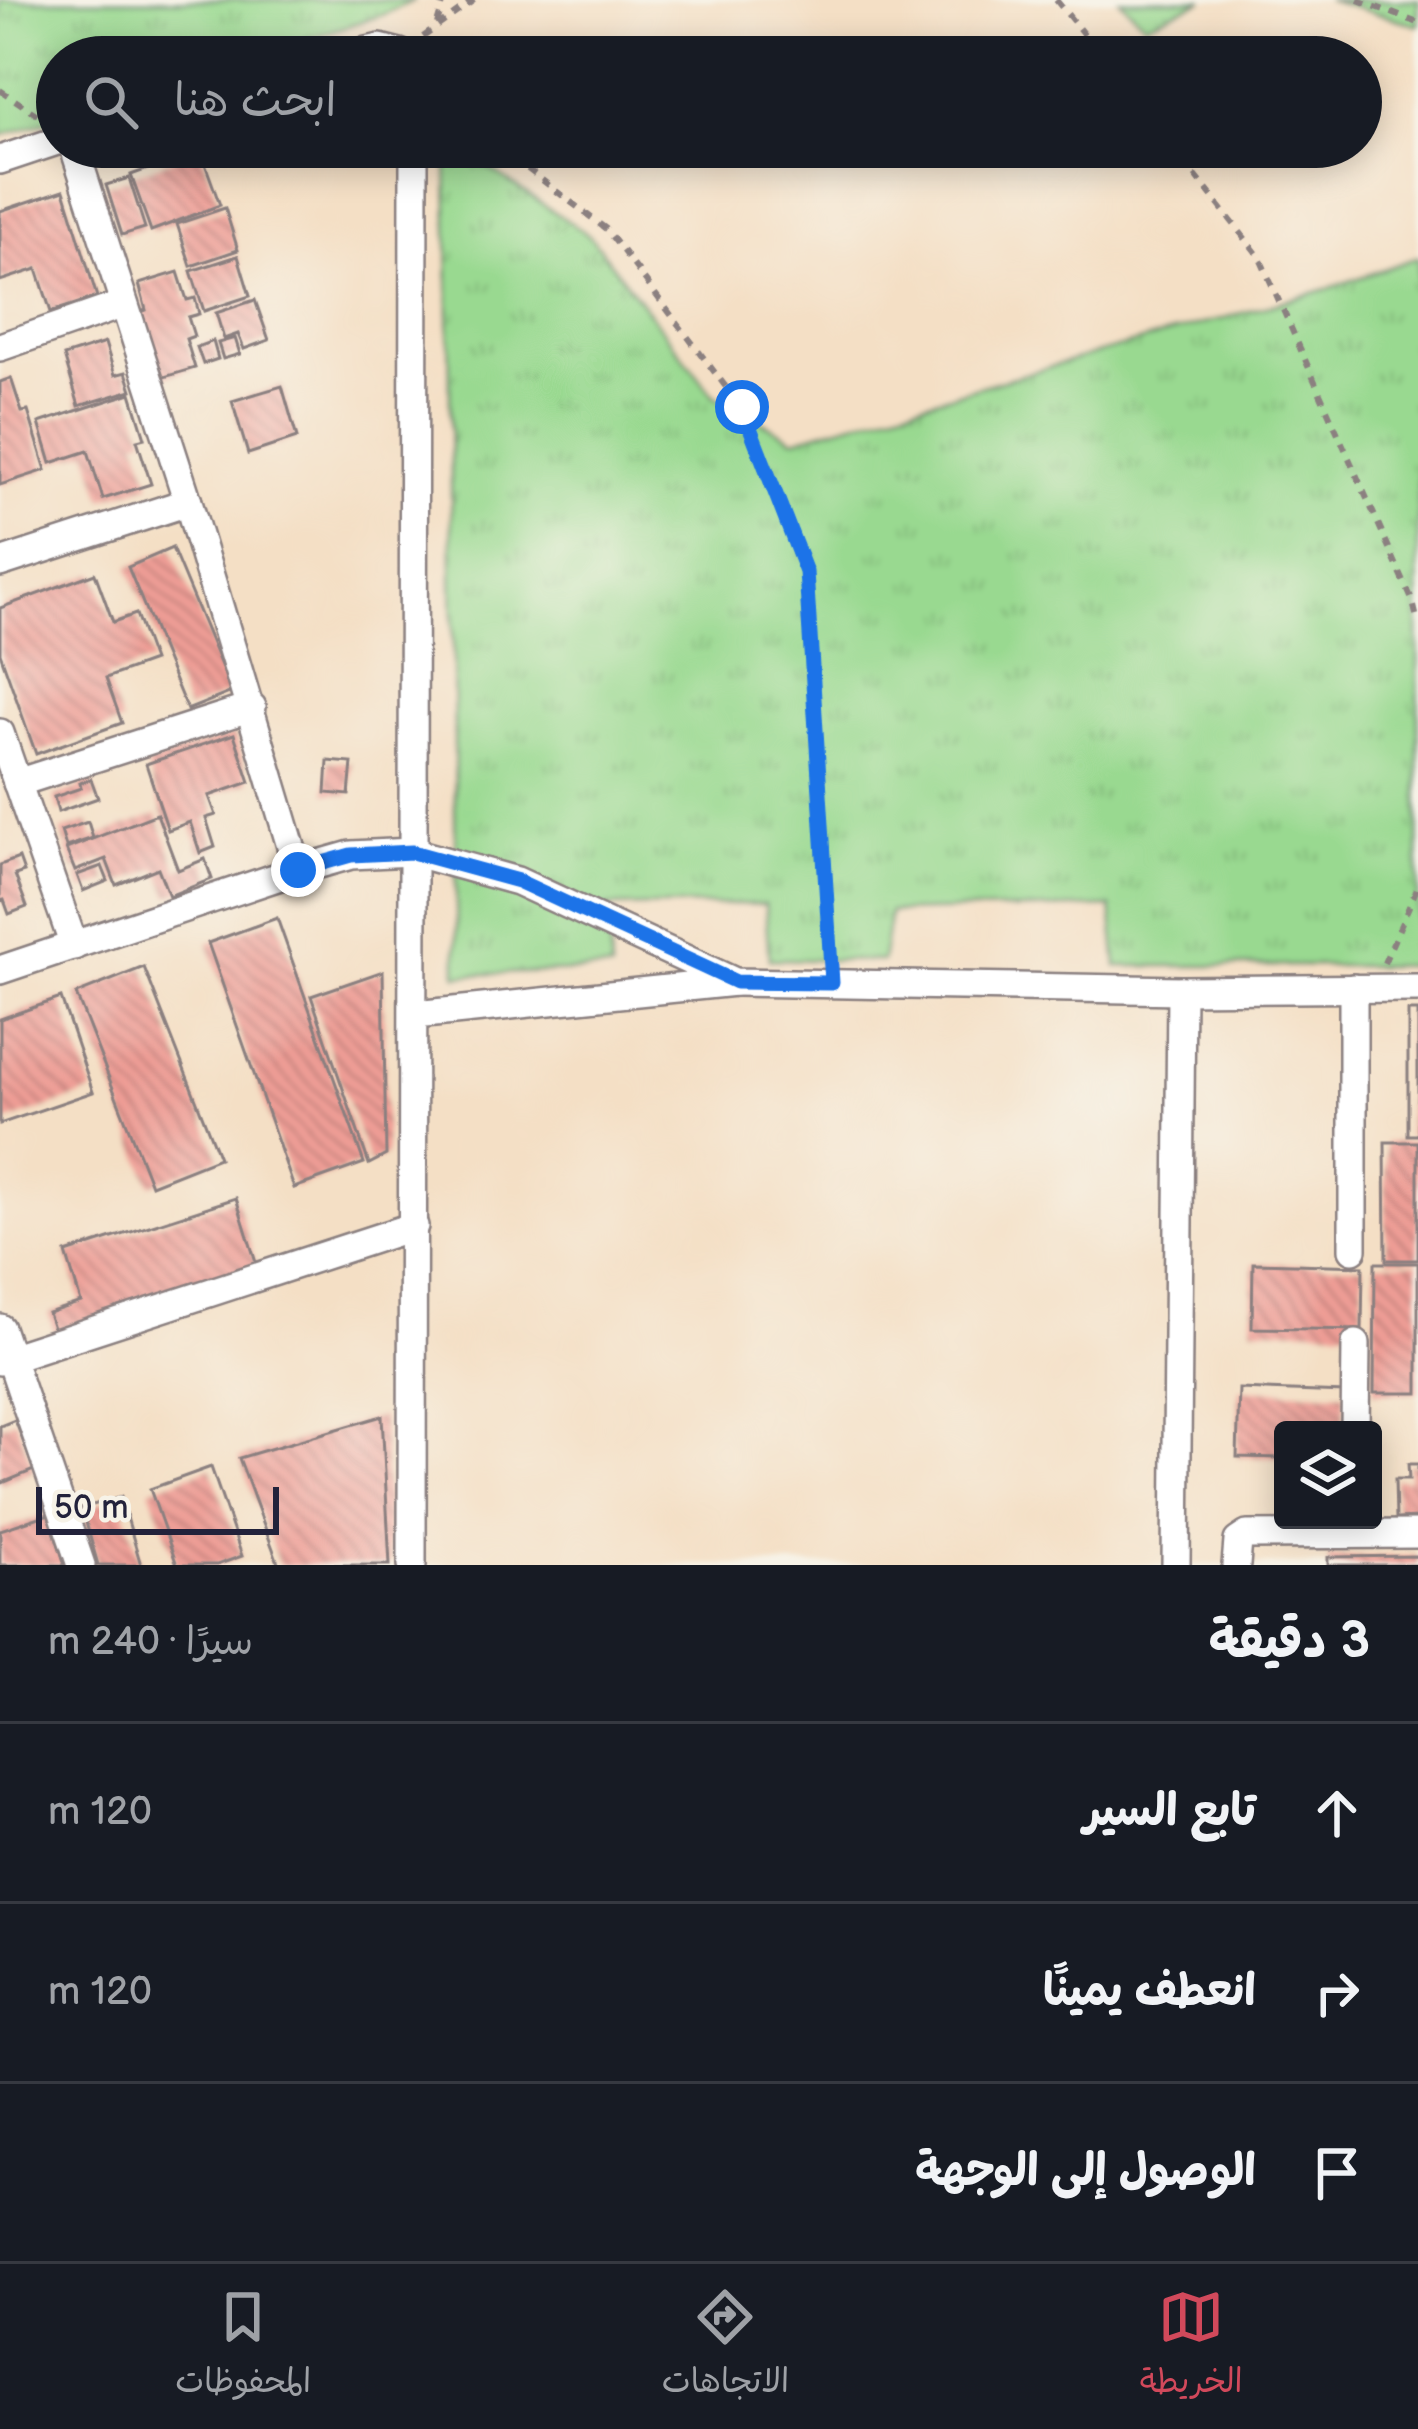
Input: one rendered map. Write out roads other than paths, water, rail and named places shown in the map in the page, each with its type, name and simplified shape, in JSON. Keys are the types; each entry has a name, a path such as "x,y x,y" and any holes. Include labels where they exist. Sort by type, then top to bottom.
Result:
{"street":[{"path":"0,160 36,148"},
{"path":"81,168 252,707 298,870"},
{"path":"412,1565 414,168"},
{"path":"0,347 124,304"},
{"path":"0,563 188,502"},
{"path":"17,783 252,707"},
{"path":"0,733 74,946"},
{"path":"0,970 298,870 351,855 412,852 518,881 736,982"},
{"path":"415,1015 736,982 1181,990 1418,988"},
{"path":"1353,1249 1363,988"},
{"path":"1175,1565 1181,990"},
{"path":"5,1359 414,1226"},
{"path":"0,1328 5,1359 81,1565"},
{"path":"1355,1343 1355,1421"},
{"path":"1236,1565 1238,1541 1246,1535 1327,1529"},
{"path":"1372,1529 1418,1534"}]}
